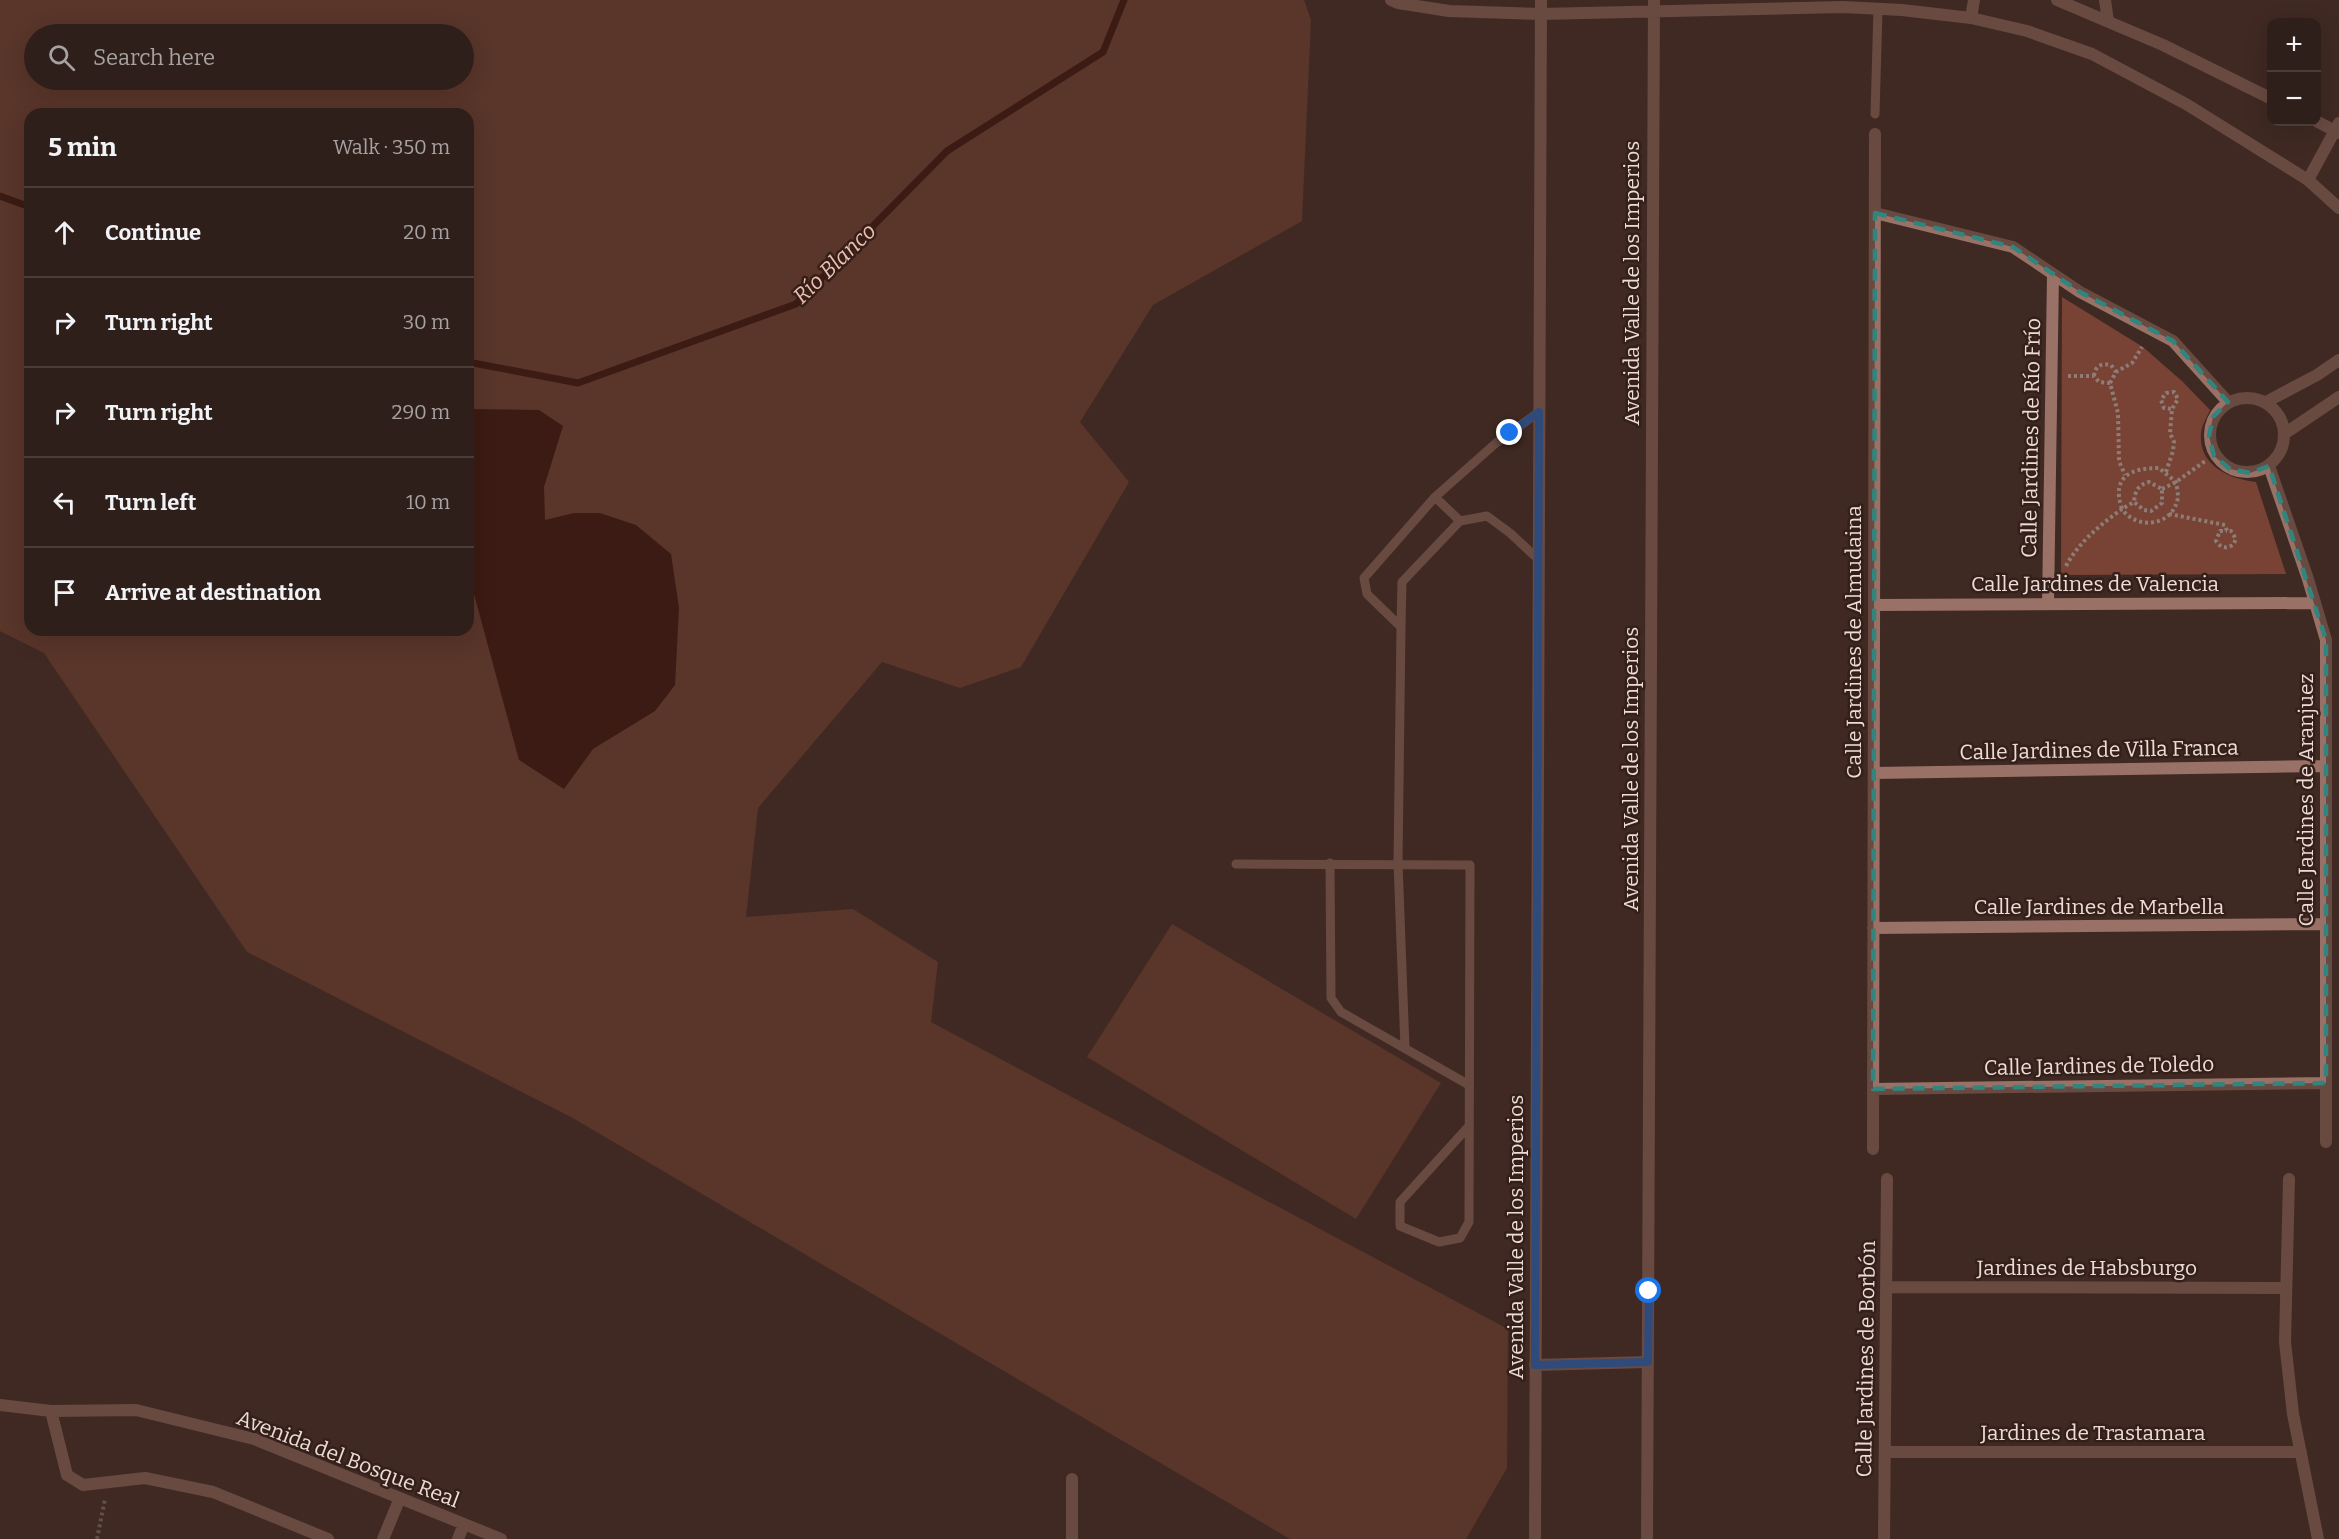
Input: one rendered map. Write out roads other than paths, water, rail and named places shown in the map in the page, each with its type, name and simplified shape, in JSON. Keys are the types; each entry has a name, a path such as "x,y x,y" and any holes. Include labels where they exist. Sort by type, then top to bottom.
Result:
{"street":[{"path":"1391,0 1449,11 1541,14 1654,5 1843,7 1971,18 2027,31 2092,54 2186,104 2308,180 2339,208"},
{"name":"Avenida Valle de los Imperios","path":"1535,1539 1541,0"},
{"path":"1971,18 1974,0"},
{"path":"2057,0 2108,21 2267,97"},
{"path":"2105,0 2108,21"},
{"name":"Avenida Valle de los Imperios","path":"1647,1539 1654,5"},
{"path":"2308,180 2338,129 2321,123"},
{"name":"Calle Jardines de Almudaina","path":"1873,1149 1875,134"},
{"path":"1875,213 2013,247 2080,292 2173,341 2228,402"},
{"name":"Calle Jardines de Río Frío","path":"2048,604 2053,274"},
{"path":"2266,402 2317,375 2339,360"},
{"path":"2247,397 2266,402 2279,416 2284,434 2280,452 2269,466 2250,473 2230,469 2214,456 2209,436 2213,417 2228,402 2247,397"},
{"path":"2284,434 2339,397"},
{"name":"Calle Jardines de Aranjuez","path":"2269,466 2326,640 2326,1142"},
{"name":"Calle Jardines de Valencia","path":"1874,605 2315,603"},
{"name":"Calle Jardines de Villa Franca","path":"1874,773 2325,766"},
{"name":"Calle Jardines de Marbella","path":"1873,928 2326,924"},
{"name":"Calle Jardines de Toledo","path":"1873,1089 2326,1083"},
{"name":"Calle Jardines de Borbón","path":"1884,1539 1887,1179"},
{"path":"2289,1179 2285,1342 2293,1414 2318,1539"},
{"name":"Jardines de Habsburgo","path":"1887,1287 2286,1288"},
{"path":"1535,1365 1648,1362"},
{"name":"Avenida del Bosque Real","path":"0,1405 51,1411 136,1410 254,1439 501,1539"},
{"path":"51,1411 67,1475 83,1485 145,1478 213,1492 328,1539"},
{"name":"Jardines de Trastamara","path":"1885,1452 2301,1452"},
{"path":"1072,1479 1072,1539"},
{"path":"383,1539 400,1498"},
{"path":"458,1539 464,1524"}],"lane":[{"path":"1875,114 1878,9"},
{"path":"1401,627 1367,594 1364,578 1435,496 1496,443 1539,412"},
{"path":"1435,496 1460,521"},
{"path":"1405,1048 1398,863 1402,582 1460,521 1487,516 1510,533 1538,560"},
{"path":"1330,863 1331,998 1341,1012 1469,1084"},
{"path":"1236,864 1470,865 1469,1222 1460,1238 1440,1242 1400,1226 1400,1202 1469,1126"}],"waterway":[{"name":"Río Blanco","path":"474,363 578,383 796,304 947,151 1103,52 1124,0"},
{"name":"Río Blanco","path":"0,196 24,205"}]}
